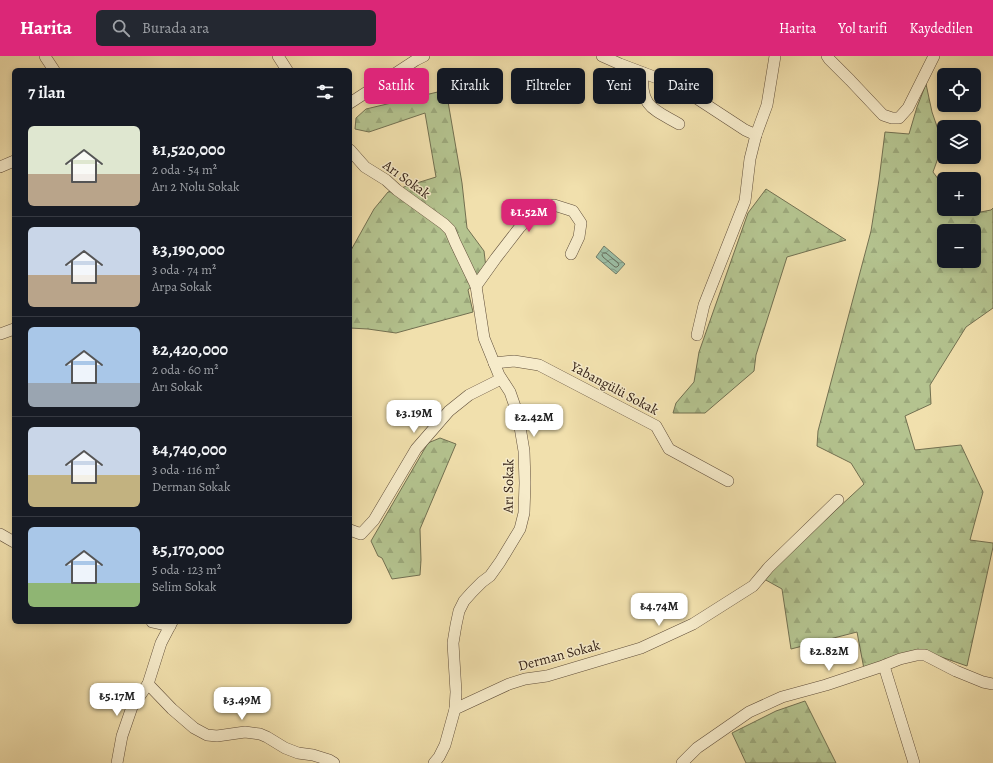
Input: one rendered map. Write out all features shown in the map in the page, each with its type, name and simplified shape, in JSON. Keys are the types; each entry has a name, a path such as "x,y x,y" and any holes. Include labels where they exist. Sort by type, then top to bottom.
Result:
{"street":[{"path":"45,56 53,68"},
{"path":"278,56 285,68"},
{"path":"352,102 424,56"},
{"path":"602,56 631,68"},
{"path":"697,335 704,305 745,201 750,159 756,135 767,105 775,56"},
{"path":"827,56 883,115 892,118 899,118 908,108 934,56"},
{"path":"646,74 690,94 745,130 756,135"},
{"path":"646,100 652,109 679,124"},
{"name":"Arı Sokak","path":"352,152 364,167 386,180 450,230 476,286 484,338 499,375 510,392 518,415 524,451 524,513 520,529 490,576 482,582 464,601 459,611 454,643 456,692 455,709 445,745 434,763"},
{"path":"0,167 12,162"},
{"path":"476,286 520,227 537,210 554,205 573,211 581,223 579,237 570,254"},
{"path":"0,334 12,331"},
{"name":"Yabangülü Sokak","path":"494,363 514,361 539,365 656,426 669,449 728,481"},
{"path":"352,531 361,534 374,520 416,449 448,411 469,395 501,379"},
{"name":"Derman Sokak","path":"455,709 509,684 525,679 546,676 641,648 693,624 753,586 770,566 838,500"},
{"path":"0,534 12,541"},
{"path":"117,763 122,736 132,707 148,684 161,643 171,624"},
{"path":"682,763 697,748 749,712 782,697 826,685 884,666 905,657 925,655 956,671 983,682 993,684"},
{"path":"884,666 914,763"},
{"path":"148,684 172,709 194,728 207,735 217,736 245,732 260,734 284,748 298,753 313,755 330,760 334,763"}],"green space":[{"path":"926,84 937,127 937,161 933,172 937,177 937,216 981,216 981,212 991,210 993,208 993,308 966,327 930,385 931,404 905,416 915,450 961,445 983,492 970,540 993,543 993,547 967,666 924,651 864,669 857,632 791,649 782,589 764,579 864,484 851,463 817,446 818,431 871,231 885,132 909,134"},
{"path":"437,92 437,104 448,104 462,183 467,228 484,251 486,268 468,290 473,312 396,333 352,328 352,248 374,209 388,192 436,177 425,113 369,132 355,129 356,118 366,109 387,104 429,104 429,94"},
{"path":"766,189 846,240 787,257 756,355 754,371 705,413 673,413 676,403 694,382 699,352 748,213"},
{"path":"440,438 456,444 420,529 420,575 392,579 382,558 378,556 371,541 428,443"},
{"path":"805,701 836,763 746,763 732,733 776,711"}],"water":[{"path":"604,246 625,264 616,274 596,257"}]}
